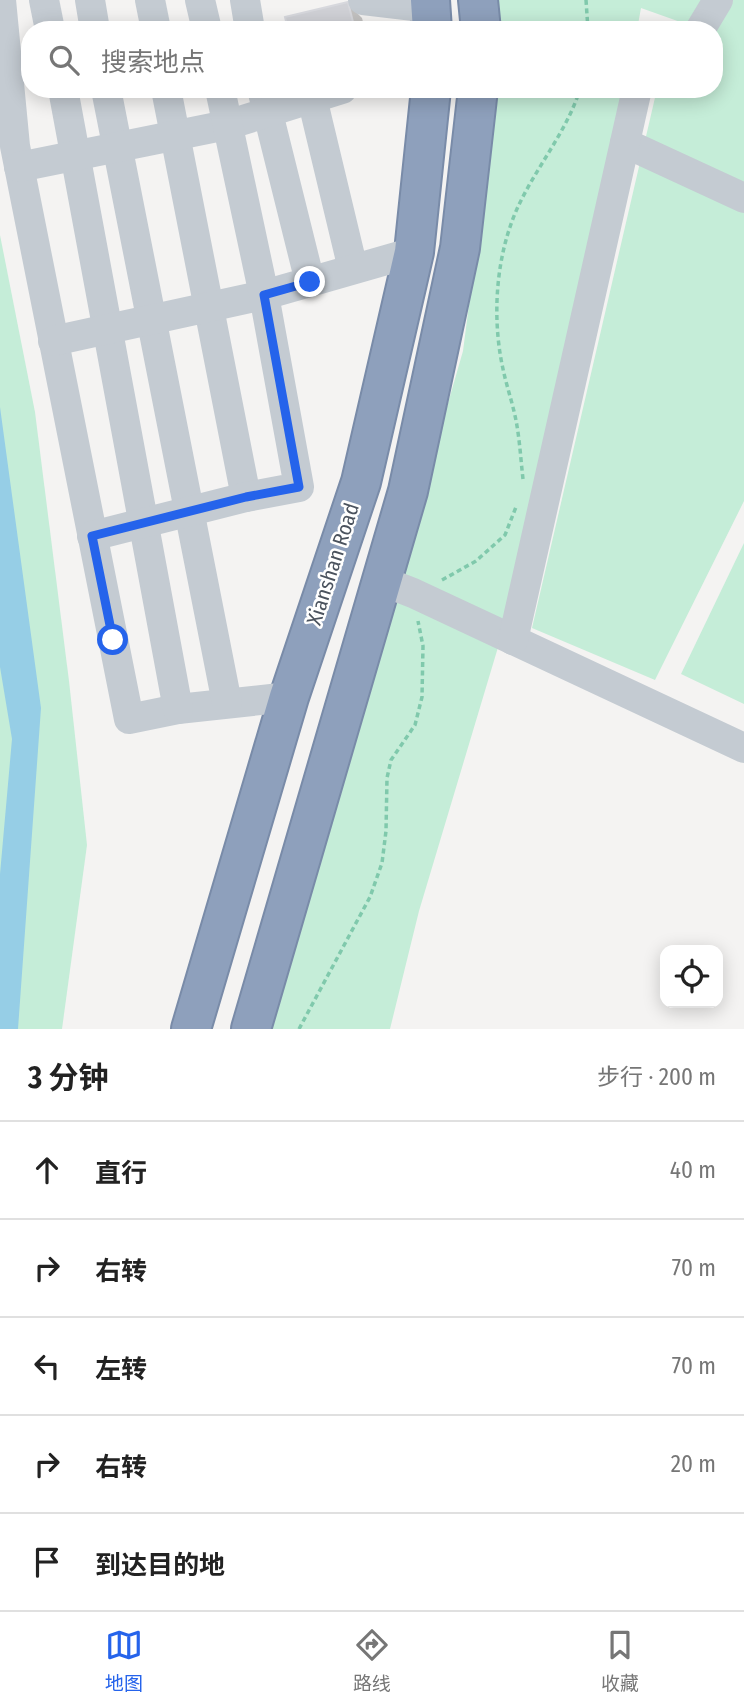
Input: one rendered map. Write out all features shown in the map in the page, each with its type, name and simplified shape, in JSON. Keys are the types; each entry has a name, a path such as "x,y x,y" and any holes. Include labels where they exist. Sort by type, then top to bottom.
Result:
{"highway":[{"path":"478,0 480,21"},
{"name":"Xianshan Road","path":"191,1029 289,697 360,482 414,252 430,98"},
{"path":"251,1029 397,587 408,491 460,248 477,98"}],"street":[{"path":"1,0 15,146 129,719 178,709 289,697"},
{"path":"44,0 48,21"},
{"path":"90,0 94,21"},
{"path":"150,0 154,21"},
{"path":"200,0 205,21"},
{"path":"244,0 248,21"},
{"path":"363,0 431,13"},
{"path":"706,21 718,0"},
{"path":"65,98 178,709"},
{"path":"108,98 227,703"},
{"path":"168,98 246,497"},
{"path":"92,536 246,497 299,487 264,295 222,98"},
{"path":"19,167 227,125 264,101 315,98"},
{"path":"513,640 635,98"},
{"path":"312,99 353,269"},
{"path":"264,101 310,282"},
{"path":"625,143 744,198"},
{"path":"53,341 264,295 414,252"},
{"path":"397,587 744,748"}],"path":[{"path":"586,0 588,21"},
{"path":"524,489 517,426 502,367 497,281 510,228 525,190 576,98"},
{"path":"299,1029 370,897 382,863 386,831 387,778 391,760 415,725 422,697 423,646 397,587 451,576 476,561 505,535 519,501"}],"green space":[{"path":"494,0 715,0 704,21 678,21 641,8 639,21 498,21"},
{"path":"733,0 744,0 744,501 655,680 532,628 655,98 723,98 721,21"},
{"path":"496,98 625,98 499,644 419,911 390,1029 268,1029 463,351"},
{"path":"0,235 35,412 87,845 62,1029 0,1029"},
{"path":"744,543 744,704 681,674"}],"water":[{"path":"0,407 41,708 18,1029 0,1029 0,874 12,739 0,667"}],"building":[{"path":"348,2 353,21 286,21 285,17"}],"route":[{"path":"113,640 92,536 246,497 299,487 264,295 310,282"}]}
